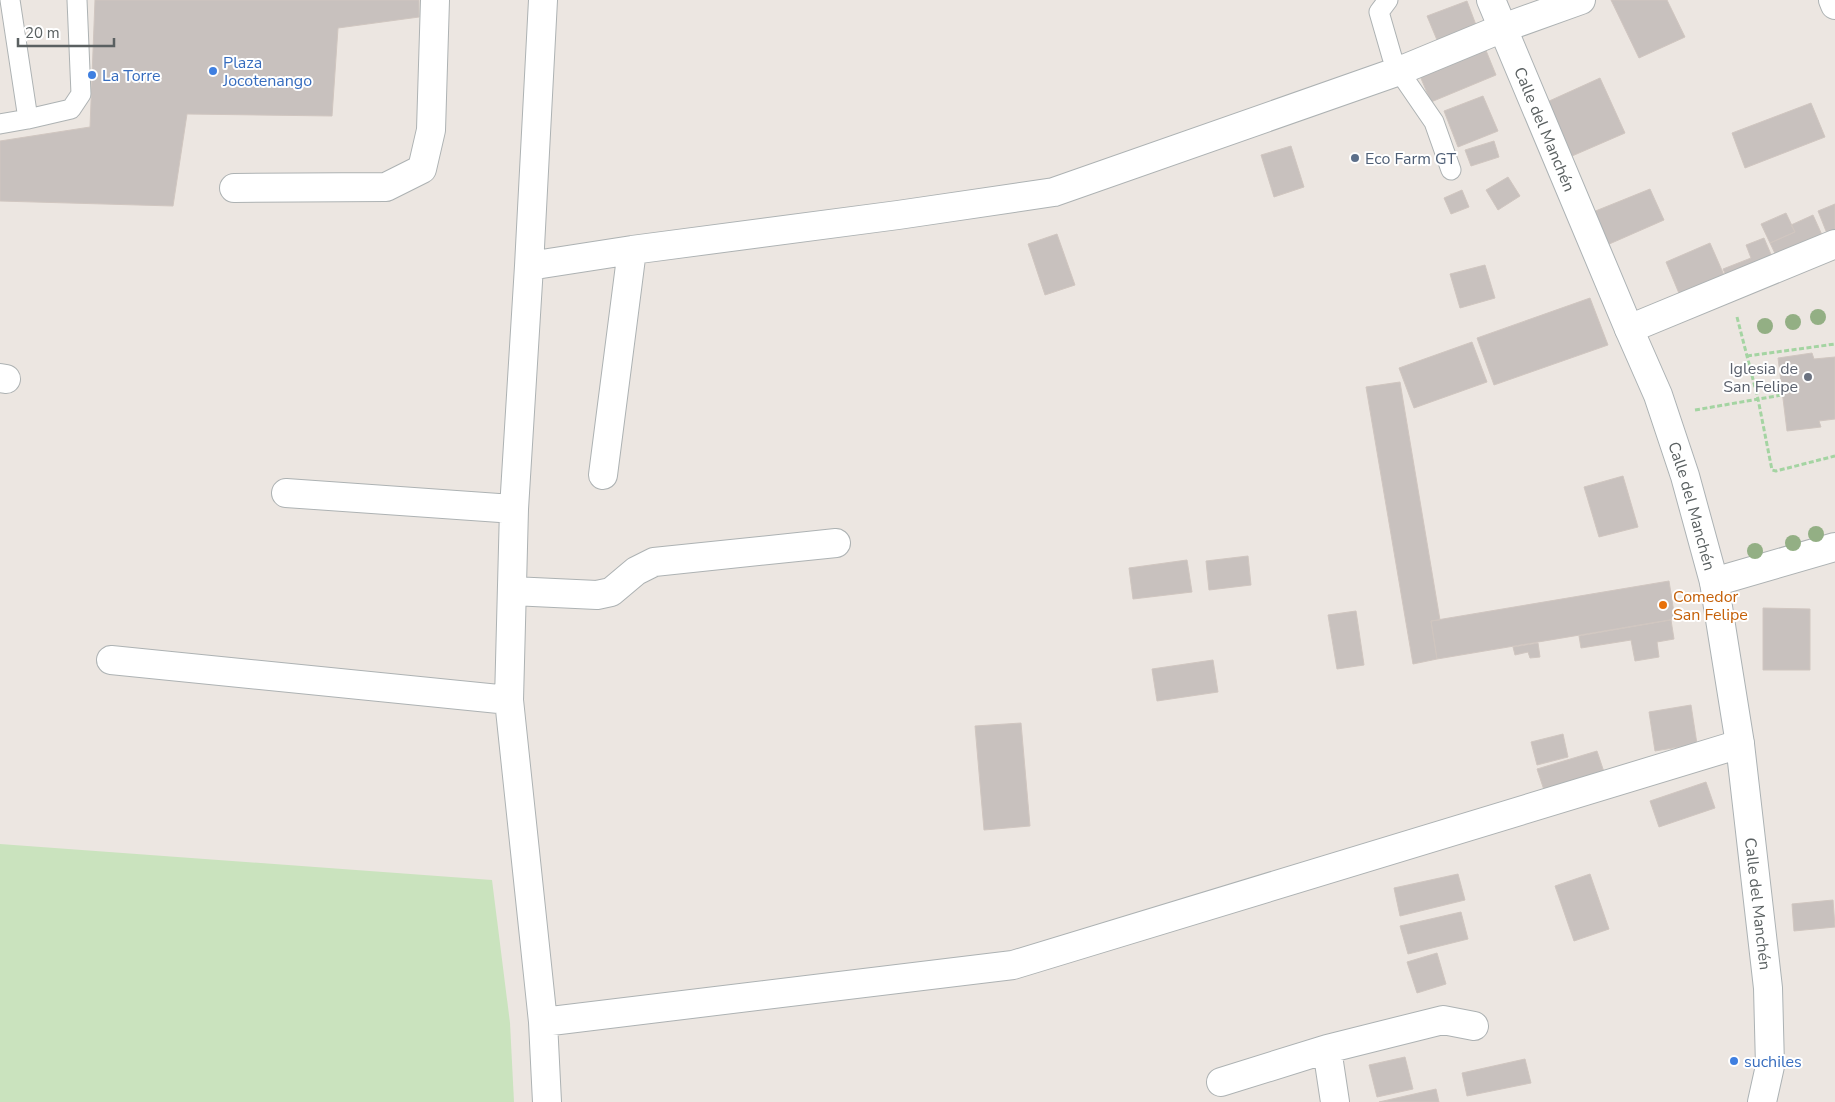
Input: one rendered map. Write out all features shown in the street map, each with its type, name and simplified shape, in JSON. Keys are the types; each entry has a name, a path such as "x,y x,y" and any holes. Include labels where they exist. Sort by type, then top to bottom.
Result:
{"street":[{"path":"234,188 386,187 422,169 432,130 435,0"},
{"path":"543,0 514,508 509,700 543,1022 547,1102"},
{"name":"Calle del Manchén","path":"1491,0 1658,394 1685,476 1714,582 1740,744 1768,988 1770,1066 1762,1102"},
{"path":"529,266 632,250 888,217 1054,192 1399,71 1503,28 1581,0"},
{"path":"1833,0 1835,5"},
{"path":"1629,329 1835,244"},
{"path":"603,475 632,250"},
{"path":"286,493 514,508"},
{"path":"512,591 597,595 611,592 636,571 654,562 836,543"},
{"path":"1714,582 1835,546"},
{"path":"111,660 509,700"},
{"path":"543,1022 1013,965 1740,744"},
{"path":"1221,1082 1327,1049 1443,1020 1474,1026"},
{"path":"1327,1049 1335,1102"}],"lane":[{"path":"10,0 28,119"},
{"path":"0,124 71,109 80,94 76,0"},
{"path":"1388,0 1379,12 1392,57 1399,71 1434,122 1451,170"}],"path":[{"path":"1730,287 1758,399 1771,468 1774,471 1835,456"},
{"path":"1747,356 1835,344"},
{"path":"1665,416 1782,395"}],"green space":[{"path":"0,844 492,880 510,1023 514,1102 0,1102"}],"building":[{"name":"Plaza Jocotenango","path":"95,0 419,0 419,17 338,28 332,116 187,114 173,206 0,201 0,141 90,127"},
{"path":"1611,0 1667,0 1685,37 1639,58"},
{"path":"1467,1 1476,25 1437,40 1427,16"},
{"path":"1485,48 1496,75 1431,102 1420,76"},
{"path":"1600,78 1625,133 1572,156 1547,102"},
{"path":"1483,96 1498,131 1458,147 1444,111"},
{"path":"1811,103 1825,137 1745,168 1732,133"},
{"path":"1494,141 1499,157 1471,166 1465,150"},
{"path":"1291,146 1304,187 1274,197 1261,155"},
{"path":"1508,177 1520,196 1498,210 1486,190"},
{"path":"1650,189 1664,220 1607,245 1593,212"},
{"path":"1462,190 1469,207 1451,214 1444,198"},
{"path":"1835,204 1835,233 1828,236 1818,211"},
{"path":"1786,213 1795,232 1770,243 1761,224"},
{"path":"1813,215 1827,246 1781,266 1770,243 1795,232 1791,225"},
{"path":"1057,234 1075,285 1045,295 1028,244"},
{"path":"1764,238 1776,266 1730,285 1723,269 1751,258 1746,245"},
{"path":"1710,243 1728,284 1683,303 1666,262"},
{"path":"1485,265 1495,298 1460,308 1450,274"},
{"path":"1590,298 1608,345 1494,385 1477,338"},
{"path":"1472,342 1487,382 1414,408 1399,368"},
{"name":"Iglesia de San Felipe","path":"1812,353 1814,359 1835,357 1835,419 1819,421 1821,427 1787,431 1778,358"},
{"path":"1400,382 1440,620 1431,621 1437,659 1413,664 1366,387"},
{"path":"1623,476 1638,527 1599,537 1584,487"},
{"path":"1248,556 1251,585 1209,590 1206,561"},
{"path":"1187,560 1192,592 1133,599 1129,568"},
{"path":"1669,581 1675,619 1437,659 1431,621"},
{"path":"1763,608 1810,609 1810,670 1763,670"},
{"path":"1356,611 1364,665 1337,669 1328,615"},
{"path":"1671,620 1674,639 1657,642 1659,657 1635,661 1631,640 1581,648 1579,636"},
{"path":"1538,643 1540,657 1530,658 1528,652 1515,655 1513,647"},
{"path":"1213,660 1218,692 1157,701 1152,669"},
{"path":"1691,705 1697,744 1655,751 1649,712"},
{"path":"1021,723 1030,826 984,830 975,726"},
{"path":"1563,734 1568,757 1537,765 1531,742"},
{"path":"1597,751 1604,772 1544,790 1537,769"},
{"path":"1706,782 1715,808 1659,827 1650,801"},
{"path":"1458,874 1465,900 1400,916 1394,888"},
{"path":"1590,874 1609,929 1574,941 1555,886"},
{"path":"1833,900 1835,927 1794,931 1792,904"},
{"path":"1461,912 1468,939 1408,954 1400,926"},
{"path":"1437,953 1446,984 1417,993 1407,962"},
{"path":"1405,1057 1413,1089 1377,1097 1369,1065"},
{"path":"1525,1059 1531,1083 1467,1096 1462,1073"},
{"path":"1436,1089 1439,1102 1379,1102"}],"place":[{"name":"Plaza Jocotenango","path":"213,71"},
{"name":"La Torre","path":"92,75"},
{"name":"Eco Farm GT","path":"1355,158"},
{"name":"Iglesia de San Felipe","path":"1808,377"},
{"name":"Comedor San Felipe","path":"1663,605"},
{"name":"suchiles","path":"1734,1061"}]}
